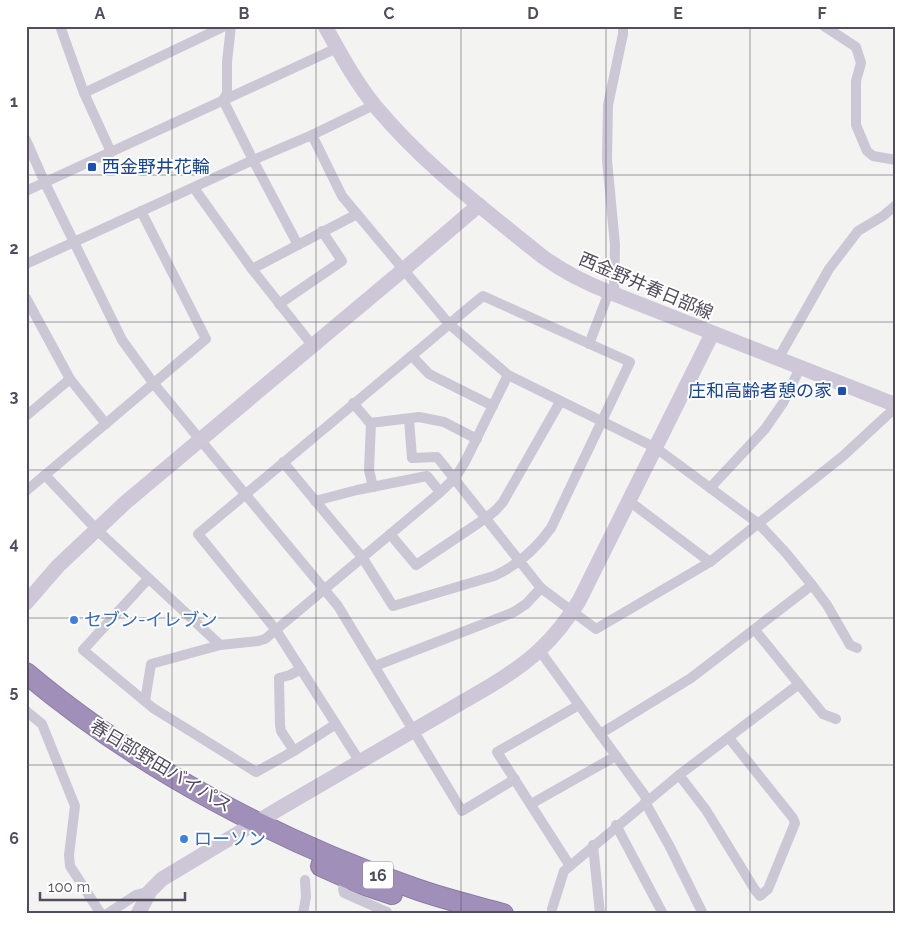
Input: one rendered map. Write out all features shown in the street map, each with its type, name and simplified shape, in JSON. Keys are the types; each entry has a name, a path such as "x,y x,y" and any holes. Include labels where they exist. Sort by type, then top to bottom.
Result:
{"highway":[{"name":"春日部野田バイパス","path":"26,674 82,719 251,826 346,877 456,914"},
{"name":"春日部野田バイパス","path":"26,689 79,729 175,794 251,826 388,873 449,899 503,914"}],"street":[{"path":"60,26 84,93 111,152"},
{"path":"84,93 225,26"},
{"path":"223,100 227,93 226,62 231,26"},
{"name":"西金野井春日部線","path":"325,26 374,105 426,160 560,270 579,280 712,334 896,406"},
{"path":"590,344 611,293 615,245 607,160 608,105 624,34 623,26"},
{"path":"824,26 856,46 861,63 856,81 856,125 866,151 873,156 896,160"},
{"path":"26,191 337,48"},
{"path":"223,100 252,160 298,245"},
{"path":"26,264 252,160 312,135 374,105"},
{"path":"312,135 342,196 448,324 508,375 656,448 759,524 812,585 827,605 850,645 857,648"},
{"path":"26,140 122,340 154,384 325,588 351,624 462,811 515,778"},
{"path":"194,188 252,269 312,345"},
{"path":"26,603 58,566 96,529 479,205"},
{"path":"778,359 829,270 858,231 883,216 896,205"},
{"path":"26,491 206,339 141,211"},
{"path":"252,269 357,214"},
{"path":"279,304 342,261 322,231"},
{"path":"283,462 362,557 393,606 494,576 519,562 533,550 551,528 630,362 483,296 353,403 245,494 198,534 276,630 360,762"},
{"path":"26,298 70,379 106,424"},
{"path":"138,914 150,891 162,879 513,672 540,651 554,637 572,612 712,334"},
{"path":"412,356 429,374 493,406"},
{"path":"710,488 765,430 782,403 800,368"},
{"path":"145,701 151,664 220,645 258,642 265,639 440,492 455,478 477,439 508,375"},
{"path":"26,416 70,379"},
{"path":"390,534 416,565 486,518 503,502 560,402"},
{"path":"353,403 370,423 369,470 373,487"},
{"path":"409,419 412,458 438,457 541,588 596,629 710,562 844,456 896,406"},
{"path":"370,423 419,417 444,422 477,439"},
{"path":"45,475 96,529 220,645"},
{"path":"315,501 427,476 440,492"},
{"path":"628,502 710,562"},
{"path":"148,579 83,650 145,701 166,717 256,772 336,724"},
{"path":"600,734 691,678 812,585"},
{"path":"376,666 508,615 526,604 541,588"},
{"path":"755,630 823,714 836,719"},
{"path":"540,651 646,801 703,914"},
{"path":"294,750 281,731 279,678 301,669"},
{"path":"552,909 564,871 616,825 679,774 799,684"},
{"path":"570,866 497,752 579,705"},
{"path":"26,711 42,724 75,806 68,855 70,866 102,914"},
{"path":"679,774 706,810 755,890 760,896 765,893 795,823 729,738"},
{"path":"531,804 616,756"},
{"path":"616,825 663,914"},
{"path":"593,845 600,914"},
{"path":"346,877 344,893 387,912 385,914"},
{"path":"303,914 306,898 305,880"},
{"path":"107,914 136,896 150,891"}],"place":[{"name":"西金野井花輪","path":"92,167"},
{"name":"庄和高齢者憩の家","path":"842,391"},
{"name":"セブン-イレブン","path":"74,620"},
{"name":"ローソン","path":"184,839"}]}
